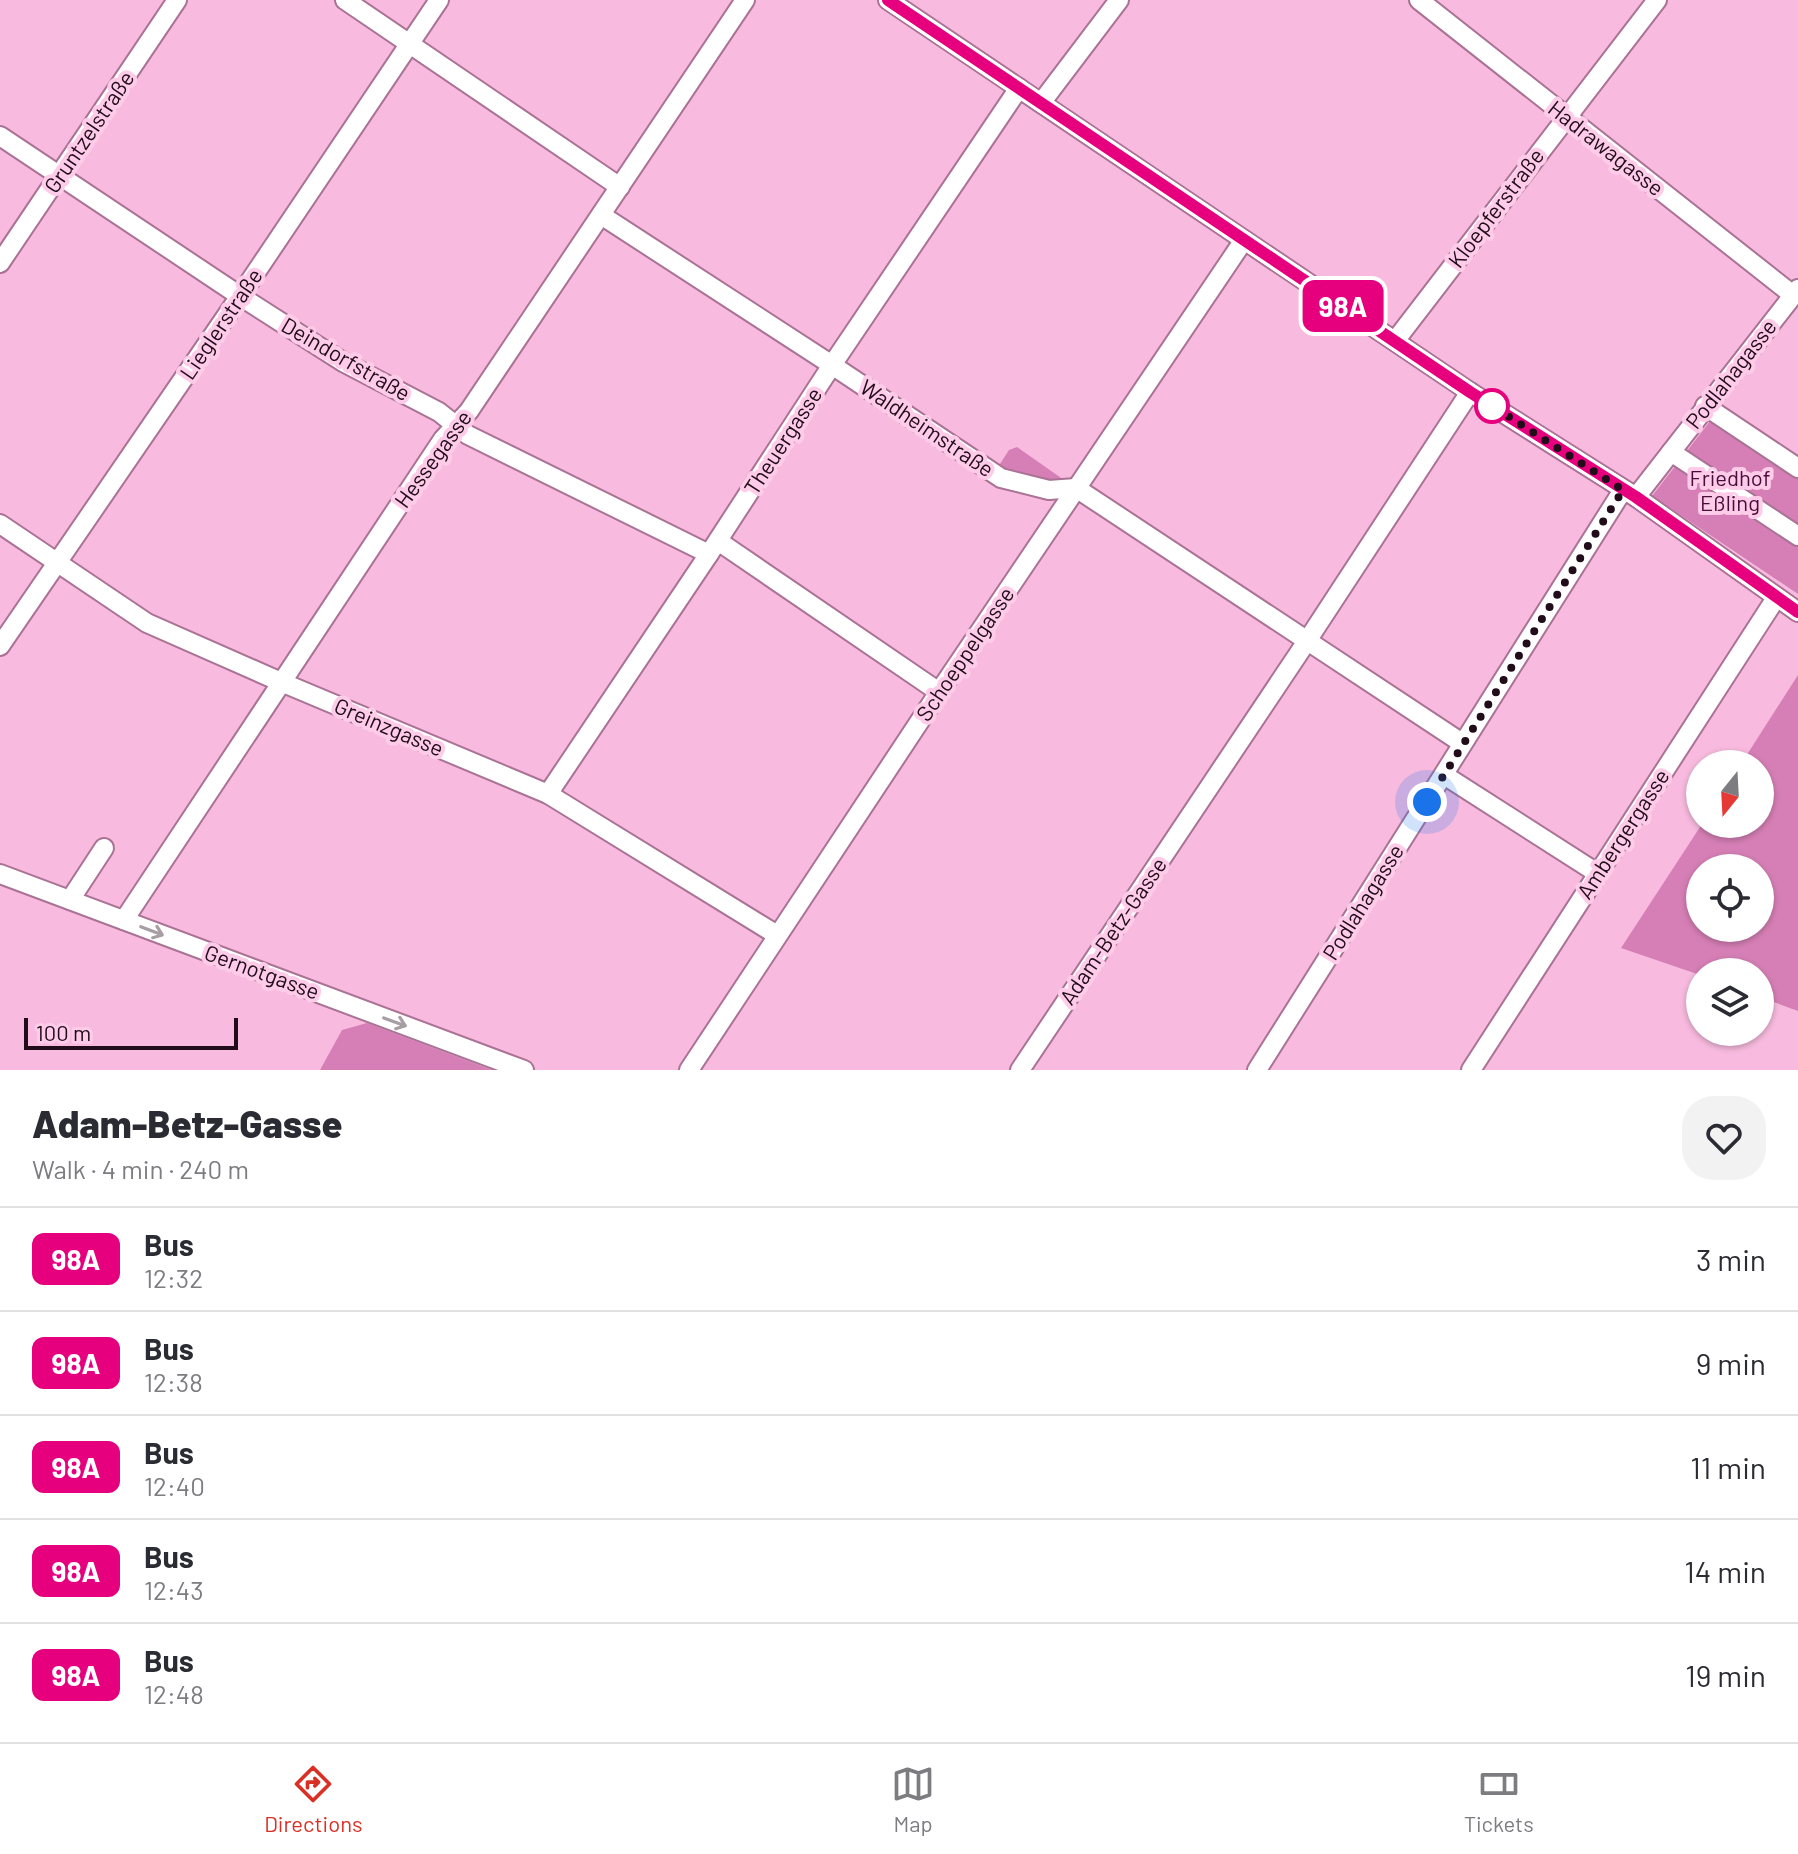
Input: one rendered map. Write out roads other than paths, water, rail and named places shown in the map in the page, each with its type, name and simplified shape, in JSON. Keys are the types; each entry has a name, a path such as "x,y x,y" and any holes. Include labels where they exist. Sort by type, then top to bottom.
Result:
{"street":[{"name":"Gruntzelstraße","path":"0,263 177,0"},
{"path":"345,0 620,187"},
{"name":"Lieglerstraße","path":"0,646 439,0"},
{"name":"Hessegasse","path":"124,920 443,439 469,411 745,0"},
{"path":"888,0 1470,392 1629,494 1798,612"},
{"path":"1041,103 1119,0"},
{"name":"Hadrawagasse","path":"1419,0 1566,117 1796,292"},
{"name":"Kloepferstraße","path":"1395,341 1657,0"},
{"name":"Theuergasse","path":"548,794 1019,88"},
{"name":"Deindorfstraße","path":"0,136 343,362 439,412 468,435 713,547 939,692"},
{"name":"Waldheimstraße","path":"601,215 1001,478 1049,490 1076,488"},
{"name":"Schoeppelgasse","path":"689,1070 1244,240"},
{"name":"Podlahagasse","path":"1257,1070 1462,743 1629,494 1671,452 1796,292"},
{"name":"Adam-Betz-Gasse","path":"1020,1070 1470,392"},
{"path":"1705,406 1798,468"},
{"path":"1671,452 1798,536"},
{"path":"1076,488 1462,743"},
{"name":"Greinzgasse","path":"0,524 147,623 548,794 777,935"},
{"name":"Ambergergasse","path":"1471,1070 1776,598"},
{"path":"1444,775 1597,873"},
{"path":"70,900 104,848"},
{"name":"Gernotgasse","path":"0,874 524,1070"}],"park label":[{"name":"Friedhof Eßling","path":"1730,490"}]}
